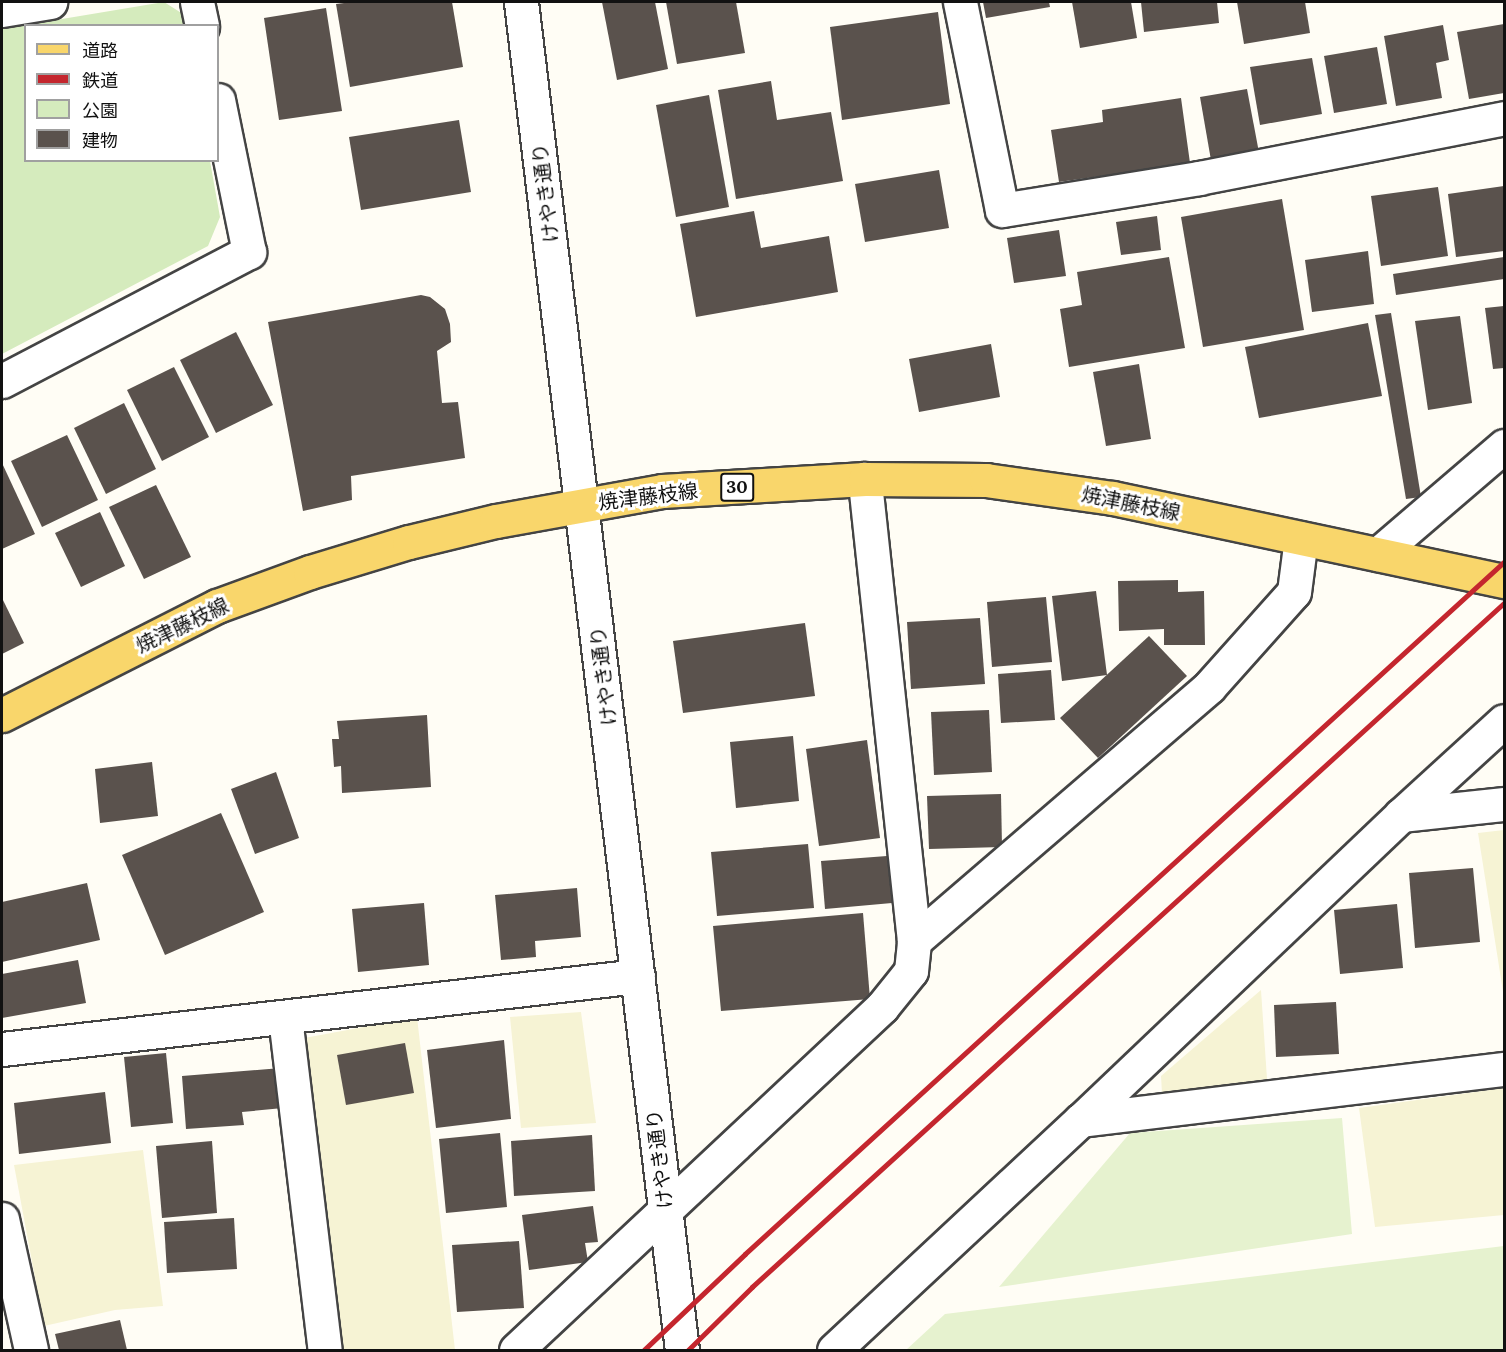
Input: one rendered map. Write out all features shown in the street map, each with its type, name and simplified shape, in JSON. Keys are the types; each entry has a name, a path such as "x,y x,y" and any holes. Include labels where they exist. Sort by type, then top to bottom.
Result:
{"main road":[{"name":"焼津藤枝線","path":"2,715 217,606 248,595 409,542 496,521 662,491 865,480 986,480 1113,498 1504,581"}],"street":[{"path":"2,10 50,2"},
{"path":"197,2 202,24"},
{"name":"けやき通り","path":"521,2 583,505 682,1350"},
{"path":"960,2 1002,210 1199,178 1504,118"},
{"path":"2,381 249,252 219,105"},
{"path":"1378,554 1504,446"},
{"path":"516,1350 882,1007 911,971 914,941 865,480"},
{"path":"914,941 1209,687 1294,592 1301,538"},
{"path":"834,1350 1081,1120 1401,815 1504,721"},
{"path":"1401,815 1504,804"},
{"path":"2,1049 638,976"},
{"path":"285,1017 325,1350"},
{"path":"1081,1120 1504,1069"},
{"path":"2,1219 31,1350"}],"shaded area":[{"path":"1504,830 1504,998 1478,833"},
{"path":"1261,990 1267,1079 1162,1093 1161,1076"},
{"path":"581,1012 596,1123 521,1128 510,1017"},
{"path":"417,1017 455,1350 339,1350 299,1039"},
{"path":"1504,1088 1504,1215 1375,1227 1359,1108"},
{"path":"143,1150 163,1306 115,1310 44,1326 14,1165"}],"green space":[{"path":"164,2 183,14 185,24 32,24"},
{"path":"24,25 24,162 210,162 220,217 208,246 2,354 2,29"},
{"path":"1342,1118 1352,1234 999,1287 1130,1133"},
{"path":"1504,1246 1504,1350 906,1350 945,1314"}],"building":[{"path":"452,2 463,67 350,87 336,4"},
{"path":"602,2 655,2 668,69 617,80"},
{"path":"666,2 736,2 745,53 677,64"},
{"path":"983,2 1049,2 1050,7 986,18"},
{"path":"1072,2 1131,2 1137,38 1080,48"},
{"path":"1141,2 1217,2 1219,23 1144,32"},
{"path":"1237,2 1305,2 1310,33 1244,44"},
{"path":"326,8 342,111 279,120 264,18"},
{"path":"938,12 950,104 842,120 830,27"},
{"path":"1504,24 1504,93 1469,99 1457,32"},
{"path":"1443,25 1449,60 1436,63 1442,98 1396,106 1384,36"},
{"path":"1377,47 1387,104 1334,113 1324,56"},
{"path":"1312,58 1322,114 1260,125 1250,67"},
{"path":"771,81 777,120 831,112 843,181 736,199 718,90"},
{"path":"1247,89 1260,158 1212,166 1200,97"},
{"path":"709,95 729,207 676,217 656,105"},
{"path":"1181,98 1190,163 1059,182 1051,130 1103,122 1102,110"},
{"path":"459,120 471,192 361,210 349,137"},
{"path":"939,170 949,228 865,242 855,184"},
{"path":"1504,186 1504,251 1456,257 1448,194"},
{"path":"1438,187 1448,256 1381,266 1371,196"},
{"path":"1282,199 1304,330 1203,347 1181,217"},
{"path":"754,211 761,248 829,236 838,292 696,317 680,224"},
{"path":"1157,216 1161,250 1121,255 1116,222"},
{"path":"1059,230 1066,276 1014,283 1007,238"},
{"path":"1368,251 1374,304 1312,312 1305,260"},
{"path":"1169,257 1185,348 1069,367 1060,309 1082,305 1077,272"},
{"path":"1504,257 1504,279 1396,295 1393,274"},
{"path":"421,295 430,297 445,309 450,324 451,342 437,351 442,403 458,402 465,458 351,476 352,500 303,511 268,322"},
{"path":"1504,306 1504,368 1493,369 1485,308"},
{"path":"1391,313 1421,497 1406,499 1375,315"},
{"path":"1460,316 1472,403 1428,410 1415,321"},
{"path":"1368,323 1382,396 1259,418 1245,347"},
{"path":"236,332 273,405 216,433 180,360"},
{"path":"991,344 1000,397 919,412 909,359"},
{"path":"1139,364 1151,439 1106,446 1093,372"},
{"path":"174,367 209,437 162,461 127,390"},
{"path":"124,403 156,469 106,494 74,428"},
{"path":"67,435 98,500 42,527 11,461"},
{"path":"2,463 35,534 2,549"},
{"path":"156,485 191,557 144,579 109,507"},
{"path":"100,512 125,566 81,587 55,533"},
{"path":"1178,580 1178,592 1204,591 1205,645 1164,645 1164,629 1119,631 1118,581"},
{"path":"1096,591 1107,675 1062,681 1052,596"},
{"path":"1046,597 1052,662 992,667 987,602"},
{"path":"2,598 24,643 2,654"},
{"path":"980,618 985,684 911,689 907,622"},
{"path":"805,623 815,696 683,713 673,641"},
{"path":"1149,636 1187,676 1098,758 1060,718"},
{"path":"1051,670 1055,720 1001,723 998,674"},
{"path":"989,710 992,772 934,775 931,712"},
{"path":"427,715 431,787 342,793 341,766 334,767 332,739 339,739 337,721"},
{"path":"793,736 799,801 736,808 730,742"},
{"path":"867,740 880,838 819,846 806,749"},
{"path":"152,762 158,816 100,823 95,769"},
{"path":"276,772 299,838 255,854 231,789"},
{"path":"1001,794 1002,847 929,849 927,796"},
{"path":"221,813 264,912 165,955 122,855"},
{"path":"808,844 814,908 717,916 711,852"},
{"path":"887,856 892,903 825,909 821,861"},
{"path":"1473,868 1480,942 1415,948 1409,873"},
{"path":"87,883 100,940 2,962 2,902"},
{"path":"577,888 581,937 535,941 536,957 501,960 495,895"},
{"path":"424,903 429,965 358,972 352,909"},
{"path":"1397,904 1403,968 1340,974 1334,910"},
{"path":"863,913 870,999 721,1011 713,926"},
{"path":"78,960 86,1003 2,1018 2,974"},
{"path":"1336,1002 1339,1054 1276,1057 1274,1005"},
{"path":"504,1040 511,1119 436,1128 427,1050"},
{"path":"405,1043 414,1093 346,1105 337,1055"},
{"path":"166,1053 173,1123 131,1127 124,1057"},
{"path":"281,1068 283,1108 242,1112 244,1125 186,1129 182,1076"},
{"path":"105,1092 111,1143 19,1154 14,1103"},
{"path":"500,1133 507,1207 446,1213 439,1139"},
{"path":"592,1135 595,1191 514,1196 511,1141"},
{"path":"212,1141 217,1213 162,1218 156,1146"},
{"path":"593,1206 598,1242 585,1243 588,1262 529,1270 522,1215"},
{"path":"234,1218 237,1269 167,1273 164,1222"},
{"path":"519,1241 524,1308 457,1312 452,1245"},
{"path":"120,1320 127,1350 59,1350 55,1334"}],"railway":[{"path":"644,1350 745,1254 1504,562"},
{"path":"688,1350 752,1287 1504,603"}]}
